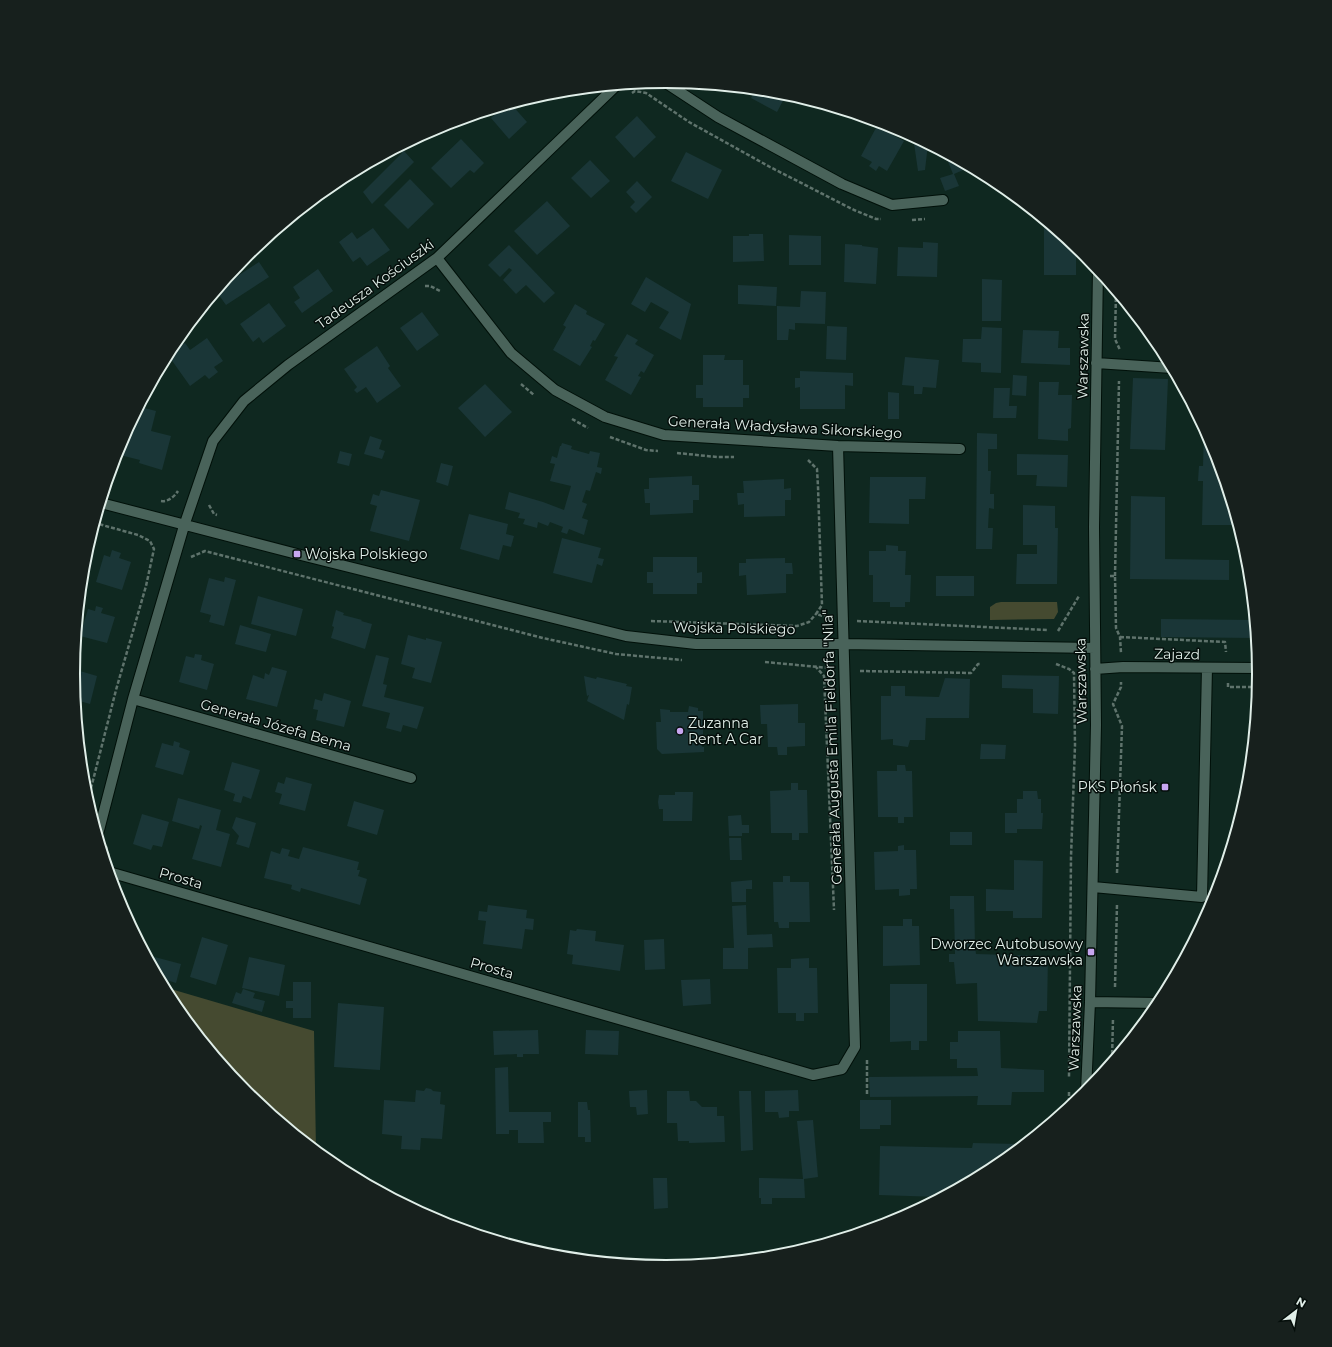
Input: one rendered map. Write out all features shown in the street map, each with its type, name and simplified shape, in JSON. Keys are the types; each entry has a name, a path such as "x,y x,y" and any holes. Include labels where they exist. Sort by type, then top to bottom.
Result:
{"street":[{"path":"674,88 718,117 842,184 892,204 943,200"},
{"name":"Tadeusza Kościuszki","path":"100,826 133,699 184,526 213,441 244,401 288,365 437,258 611,91"},
{"name":"Generała Władysława Sikorskiego","path":"437,258 511,353 555,390 605,417 664,435 838,446 960,449"},
{"name":"Warszawska","path":"1086,1081 1090,1002 1096,725 1094,527 1098,277"},
{"path":"1096,363 1165,367"},
{"name":"Generała Augusta Emila Fieldorfa \"Nila\"","path":"838,446 855,1047"},
{"name":"Wojska Polskiego","path":"105,504 184,526 626,636 696,644 843,644 1095,648"},
{"name":"Zajazd","path":"1095,669 1123,667 1252,668"},
{"path":"1093,887 1202,897 1207,668"},
{"name":"Generała Józefa Bema","path":"133,699 411,778"},
{"name":"Prosta","path":"116,874 813,1075 842,1069 855,1047"},
{"path":"1090,1002 1150,1003"}],"path":[{"path":"422,287 430,286 440,290 444,296"},
{"path":"1112,1054 1113,1003 1116,981 1116,889 1122,726 1113,704 1120,687 1123,667 1120,637 1116,628 1120,348 1115,339 1116,298"},
{"path":"517,380 526,390 537,397"},
{"path":"570,418 589,428"},
{"path":"603,434 646,450 661,452"},
{"path":"676,453 717,457 739,457"},
{"path":"643,621 797,626 809,622 822,605 817,469 810,461 804,459"},
{"path":"158,500 164,501 173,498 178,491 209,505"},
{"path":"209,499 209,505 214,514 221,516"},
{"path":"91,788 116,690 146,586 154,549 150,541 138,535 99,524"},
{"path":"186,561 190,557 205,551 543,638 616,654 668,660 683,660"},
{"path":"1095,575 1116,576"},
{"path":"1056,665 1058,630 1080,594"},
{"path":"816,614 842,621 1050,630"},
{"path":"760,661 844,670 971,673 978,664 986,664"},
{"path":"1048,665 1056,665 1069,669 1074,673 1075,745 1071,858 1069,1080"},
{"path":"815,666 824,676 834,915"},
{"path":"1069,1088 1069,1098"}],"green space":[{"path":"1001,602 1057,602 1058,612 1054,619 990,620 990,607"},
{"path":"173,990 314,1031 316,1143 280,1114 225,1060 201,1030"}],"building":[{"path":"753,95 783,100 777,112 751,98"},
{"path":"514,107 527,122 509,139 491,118 497,113"},
{"path":"637,116 656,137 634,158 615,137"},
{"path":"876,127 904,141 887,171 879,166 876,171 869,166 872,162 861,156"},
{"path":"461,139 484,163 474,173 470,170 451,188 431,168"},
{"path":"914,143 927,149 925,170 918,171"},
{"path":"411,146 404,151 414,162 372,204 363,192 402,153 401,151"},
{"path":"686,152 722,170 708,199 671,181"},
{"path":"590,160 610,181 591,198 571,178"},
{"path":"947,160 965,169 954,174 959,186 945,191 940,178 953,174"},
{"path":"410,179 434,204 408,229 384,205"},
{"path":"637,181 652,197 636,213 630,207 635,202 626,192"},
{"path":"547,201 570,226 537,255 514,231"},
{"path":"1044,226 1076,255 1076,275 1044,275"},
{"path":"373,228 390,250 367,266 360,257 353,262 339,242 352,232 357,239"},
{"path":"749,234 763,234 764,261 733,262 733,236 749,236"},
{"path":"789,235 821,236 821,265 789,265"},
{"path":"923,242 938,243 937,277 897,276 898,247 923,248"},
{"path":"845,244 878,248 876,284 844,282"},
{"path":"509,245 555,293 544,303 526,285 516,294 503,280 512,270 509,268 500,277 488,265"},
{"path":"259,262 269,277 226,305 219,295 232,279"},
{"path":"318,269 333,291 302,313 294,302 300,298 293,287"},
{"path":"646,277 691,304 681,340 659,328 669,312 651,302 645,312 631,304"},
{"path":"982,279 1002,280 1001,321 982,321"},
{"path":"738,285 777,287 776,306 738,304"},
{"path":"801,291 826,292 825,324 795,323 795,330 789,329 788,340 777,340 777,306 800,307"},
{"path":"269,303 286,326 263,343 259,337 253,342 240,324"},
{"path":"575,304 587,311 586,314 605,324 595,341 593,340 590,346 592,347 580,366 553,350 566,327 563,325"},
{"path":"422,312 439,335 417,351 400,328"},
{"path":"827,326 847,327 846,360 826,359"},
{"path":"982,327 1002,328 1001,373 981,372 981,363 962,362 963,339 981,339"},
{"path":"1023,330 1059,331 1058,348 1070,348 1070,365 1021,363"},
{"path":"627,334 638,340 635,344 654,355 644,373 641,371 638,376 641,377 631,395 605,380 618,357 614,356"},
{"path":"207,338 223,361 214,367 218,372 209,379 205,375 190,386 172,360 180,346 185,343 190,350"},
{"path":"377,346 390,366 388,368 401,386 377,403 366,387 357,393 354,390 357,387 344,369"},
{"path":"703,355 725,355 724,360 743,360 743,385 749,385 749,398 743,398 743,407 703,407 703,398 696,398 696,385 703,385"},
{"path":"905,357 939,360 936,388 923,387 922,394 914,394 914,386 902,385"},
{"path":"800,371 853,373 853,386 845,385 845,409 800,409 800,387 795,388 795,378 800,378"},
{"path":"1013,375 1027,376 1026,396 1012,395"},
{"path":"1133,378 1168,379 1165,450 1130,449"},
{"path":"1039,382 1059,382 1058,395 1072,395 1071,428 1068,429 1068,441 1038,439"},
{"path":"485,384 512,412 485,437 458,408"},
{"path":"994,388 1010,388 1009,406 1017,406 1016,418 993,418"},
{"path":"888,392 899,393 899,419 888,419"},
{"path":"143,408 156,411 151,431 171,436 162,470 139,463 140,460 122,456"},
{"path":"977,433 997,434 997,449 988,449 988,471 991,471 990,494 994,494 994,509 989,508 988,528 993,528 992,549 976,549"},
{"path":"370,436 382,440 379,449 385,451 382,459 364,454"},
{"path":"1204,441 1221,485 1233,525 1202,525 1203,481 1198,481 1199,466 1203,466"},
{"path":"562,443 572,446 571,449 589,454 590,451 600,453 597,467 602,468 601,474 596,472 590,491 586,490 582,502 587,504 582,518 588,520 584,535 569,529 567,534 561,532 563,527 550,522 548,526 538,522 537,528 523,524 525,519 518,518 520,513 505,509 509,492 564,510 571,486 550,481 555,464 550,463 552,456 557,458"},
{"path":"340,451 352,454 349,466 337,463"},
{"path":"1017,454 1068,455 1067,487 1036,486 1037,475 1017,475"},
{"path":"441,463 453,466 448,486 436,482"},
{"path":"692,476 692,485 699,485 699,500 693,500 693,513 650,515 650,503 645,503 644,489 649,489 649,478"},
{"path":"870,477 926,477 925,499 909,499 909,524 869,523"},
{"path":"784,479 784,489 791,488 791,500 785,500 785,516 744,517 744,504 738,505 737,493 744,493 743,481"},
{"path":"381,490 420,500 409,541 370,531 377,506 370,504 373,494 379,496"},
{"path":"1131,496 1165,497 1165,559 1229,560 1229,580 1130,579"},
{"path":"1023,505 1055,506 1055,528 1058,528 1057,584 1016,584 1017,554 1037,554 1037,545 1023,545"},
{"path":"469,514 508,524 506,534 514,536 511,547 503,545 499,560 460,549"},
{"path":"562,538 601,548 598,558 604,559 602,566 597,564 592,583 553,573"},
{"path":"886,545 898,546 898,551 906,551 905,575 911,575 910,602 905,602 905,607 890,607 890,602 873,602 873,575 869,575 869,551 886,551"},
{"path":"112,550 121,553 119,558 131,562 122,590 96,582 104,555 110,557"},
{"path":"653,557 697,557 697,573 702,572 702,583 697,583 697,594 653,594 653,583 647,583 647,572 653,572"},
{"path":"785,558 785,563 792,563 793,574 786,574 786,593 747,595 746,575 739,576 739,563 746,563 746,559"},
{"path":"936,576 974,576 974,596 936,596"},
{"path":"225,577 236,580 224,626 209,622 211,615 200,612 209,578 224,582"},
{"path":"258,596 303,609 296,636 251,624"},
{"path":"96,606 103,608 101,613 115,617 107,643 81,636 88,609 95,611"},
{"path":"336,610 344,613 343,615 372,624 365,649 331,638"},
{"path":"1161,619 1249,620 1251,638 1161,637"},
{"path":"240,625 271,634 266,652 235,644"},
{"path":"408,635 426,640 426,638 442,642 431,683 412,678 415,668 401,664"},
{"path":"195,654 202,655 201,660 214,664 207,690 179,682 186,656 194,658"},
{"path":"376,655 389,658 383,684 387,685 384,697 424,707 417,729 403,725 401,732 386,728 390,713 362,706"},
{"path":"272,667 287,671 277,707 246,699 253,675 264,679 265,673 269,675"},
{"path":"80,671 97,676 90,704 81,701"},
{"path":"1002,675 1059,676 1058,714 1033,713 1033,689 1002,688"},
{"path":"584,676 596,679 597,677 627,684 626,686 632,687 629,705 627,704 624,720 587,701 589,695 587,696"},
{"path":"945,678 970,679 969,718 926,718 925,740 910,740 908,747 893,745 893,739 881,740 881,696 891,696 891,686 905,686 905,696 939,697"},
{"path":"324,693 351,701 344,727 316,720 318,710 313,709 315,699 322,701"},
{"path":"798,704 798,723 805,723 805,746 787,747 787,755 778,755 777,747 768,747 767,724 761,724 760,705"},
{"name":"Zuzanna Rent A Car","path":"689,706 698,708 698,711 703,711 703,740 701,740 702,747 704,747 704,752 662,754 657,749 656,722 661,722 660,709 670,710 670,712 688,712"},
{"path":"174,741 180,743 179,747 190,751 183,775 155,767 162,743 173,746"},
{"path":"981,744 1006,745 1005,759 980,759"},
{"path":"232,762 260,770 251,799 243,796 241,803 233,801 235,794 224,790"},
{"path":"897,765 905,765 906,771 912,771 913,817 904,817 904,823 898,823 898,817 878,817 877,771 897,771"},
{"path":"286,777 312,784 305,811 279,804 282,794 275,792 278,782 284,784"},
{"path":"791,783 798,783 798,790 807,790 808,833 799,833 799,840 792,840 792,833 771,833 770,791 791,790"},
{"path":"1023,791 1037,791 1038,799 1041,799 1041,813 1043,813 1042,829 1017,829 1017,833 1005,833 1005,813 1017,813 1017,799 1023,799"},
{"path":"675,792 693,792 692,821 663,821 663,809 659,809 659,795 675,795"},
{"path":"178,798 221,810 216,830 230,834 221,867 192,859 202,826 200,825 199,829 172,821"},
{"path":"354,801 384,810 377,835 347,826"},
{"path":"142,814 169,822 162,847 153,845 151,850 133,844"},
{"path":"741,815 742,825 749,825 749,833 742,833 742,836 729,836 728,816"},
{"path":"236,817 256,823 249,848 236,844 239,836 232,828"},
{"path":"950,832 972,832 972,845 950,845"},
{"path":"729,838 741,838 742,860 730,860"},
{"path":"904,845 904,850 916,850 917,889 910,889 910,895 899,896 899,889 875,890 874,852 898,851 898,846"},
{"path":"303,847 359,862 357,870 360,870 358,876 367,879 360,905 301,888 300,892 291,889 292,885 264,878 271,851 280,854 282,848 290,850 288,856 299,859"},
{"path":"1014,860 1043,861 1042,918 1013,918 1013,911 986,911 986,889 1014,890"},
{"path":"783,876 790,876 790,882 809,882 810,922 789,922 789,928 779,928 778,922 774,922 773,882 783,882"},
{"path":"752,880 752,889 746,889 746,902 732,902 731,882"},
{"path":"950,896 974,896 976,954 1048,956 1047,1011 1039,1011 1037,1023 978,1021 977,983 956,984 954,962 949,962 949,954 955,954 954,909 950,909"},
{"path":"488,905 527,910 526,918 534,919 533,930 525,929 522,949 483,944 486,921 478,920 479,911 487,912"},
{"path":"746,905 747,935 772,934 773,947 748,948 748,969 723,969 723,948 734,948 732,906"},
{"path":"903,919 912,919 912,926 919,926 920,965 883,966 883,926 903,926"},
{"path":"577,929 596,931 595,941 624,945 620,971 572,964 573,955 567,954 570,930 576,931"},
{"path":"202,937 228,945 216,985 190,977"},
{"path":"664,939 665,969 645,970 644,940"},
{"path":"154,957 181,964 176,983 168,980"},
{"path":"249,957 285,965 279,996 242,988"},
{"path":"809,958 809,968 817,968 818,1013 804,1013 804,1021 796,1021 796,1013 778,1013 777,968 791,968 791,959"},
{"path":"710,979 711,1004 683,1006 681,980"},
{"path":"293,982 311,982 311,1018 293,1018 293,1008 286,1008 286,1001 293,1001"},
{"path":"890,984 927,984 927,1041 919,1041 919,1050 911,1050 911,1041 890,1042"},
{"path":"243,989 255,993 253,998 265,1001 262,1012 232,1003 236,992 241,994"},
{"path":"338,1003 384,1007 380,1070 334,1067"},
{"path":"538,1030 539,1054 523,1054 523,1057 517,1057 517,1054 494,1055 493,1031"},
{"path":"586,1030 619,1031 618,1055 585,1054"},
{"path":"958,1031 1000,1031 1001,1068 1044,1070 1044,1092 1012,1092 1011,1105 977,1105 978,1096 870,1097 869,1077 978,1076 977,1068 957,1068 957,1059 950,1059 950,1042 958,1042"},
{"path":"508,1067 509,1112 551,1112 551,1122 543,1122 544,1143 518,1143 518,1130 509,1130 509,1134 496,1134 495,1068"},
{"path":"426,1088 441,1092 440,1104 445,1105 442,1139 421,1138 420,1150 401,1149 402,1136 382,1134 384,1100 415,1102 416,1090 424,1091"},
{"path":"647,1090 648,1114 637,1115 636,1107 630,1107 629,1091"},
{"path":"798,1090 799,1111 789,1111 789,1117 779,1118 778,1112 765,1112 765,1091"},
{"path":"667,1091 689,1091 690,1101 696,1101 702,1107 717,1107 717,1116 724,1116 725,1142 689,1143 689,1141 678,1141 677,1123 667,1123"},
{"path":"739,1091 751,1091 753,1150 741,1151"},
{"path":"860,1100 891,1100 891,1125 880,1125 880,1129 860,1129"},
{"path":"578,1102 587,1102 588,1110 590,1110 591,1142 585,1142 585,1137 578,1137"},
{"path":"813,1120 818,1177 804,1179 805,1198 772,1198 772,1204 761,1204 761,1198 759,1198 759,1178 803,1179 797,1121"},
{"path":"973,1143 1015,1144 992,1161 929,1197 879,1195 880,1146 972,1148"},
{"path":"653,1178 667,1178 668,1208 654,1209"}],"place":[{"name":"Wojska Polskiego","path":"297,554"},
{"name":"Zuzanna Rent A Car","path":"680,731"},
{"name":"PKS Płońsk","path":"1165,787"},
{"name":"Dworzec Autobusowy Warszawska","path":"1091,952"}]}
